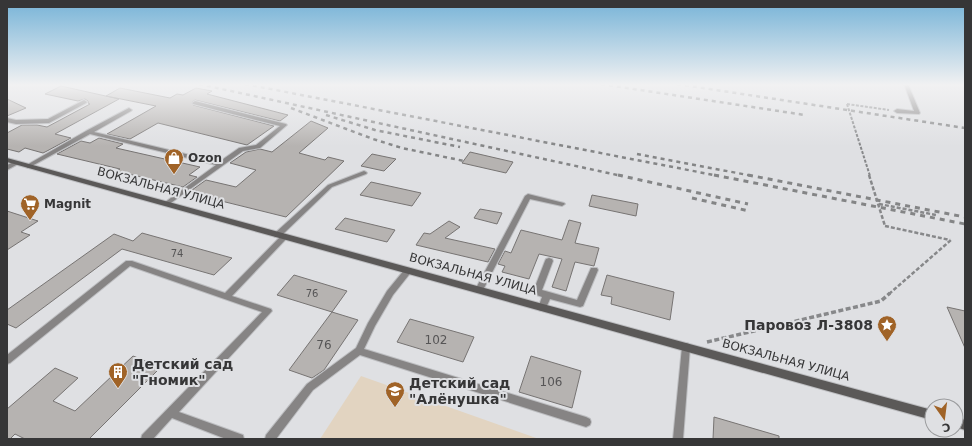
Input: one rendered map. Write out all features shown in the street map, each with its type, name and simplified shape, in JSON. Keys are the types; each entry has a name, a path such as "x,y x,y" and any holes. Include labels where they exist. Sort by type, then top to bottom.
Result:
{"main road":[{"name":"ВОКЗАЛЬНАЯ УЛИЦА","path":"7,160 924,413"}],"street":[{"path":"7,168 16,163"}],"lane":[{"path":"7,120 16,122 49,121 79,105"},
{"path":"166,204 241,148 258,147 284,126 202,105"},
{"path":"897,111 917,113 914,105"},
{"path":"28,166 129,110"},
{"path":"88,132 220,164"},
{"path":"226,297 281,236 330,186 364,173"},
{"path":"479,290 528,196 562,204"},
{"path":"549,261 537,292 580,304 594,270"},
{"path":"7,360 129,263 268,311 146,439"},
{"path":"270,439 310,387 359,351 371,325 390,293 408,271"},
{"path":"542,308 547,295"},
{"path":"678,439 686,347"},
{"path":"359,351 586,422"},
{"path":"170,413 238,439"}],"path":[{"path":"686,347 882,301 951,240 886,226 847,105"},
{"path":"853,105 897,111"},
{"path":"878,204 936,215"}],"shaded area":[{"name":"Детский сад \"Алёнушка\"","path":"361,376 539,439 320,439"}],"building":[{"path":"7,105 19,105 26,108 7,116"},
{"path":"88,105 108,105 55,134 71,138 43,153 25,148 19,152 7,149 7,133 22,125 47,127"},
{"path":"150,105 193,105 274,126 247,145 158,123 130,139 107,134 156,106"},
{"path":"214,105 249,105 288,115 280,121"},
{"path":"311,121 328,128 299,153 325,160 328,157 344,161 286,217 193,194 197,191 192,190 206,180 236,187 256,170 230,163 246,152 260,149 272,152"},
{"path":"99,138 123,144 116,148 200,167 189,175 197,177 183,187 116,171 120,169 57,154 81,141 90,143"},
{"path":"470,152 513,162 506,173 462,163"},
{"path":"372,154 396,159 384,171 361,166"},
{"path":"371,182 421,193 412,206 360,195"},
{"path":"592,195 638,204 636,216 589,206"},
{"path":"480,209 502,213 497,224 474,218"},
{"path":"7,211 38,221 21,232 30,235 7,250"},
{"path":"345,218 395,230 387,242 335,229"},
{"path":"569,220 581,223 575,243 599,248 594,266 575,262 566,291 552,287 562,259 539,254 529,279 502,272 505,266 498,264 505,251 511,253 521,230 562,240"},
{"path":"449,221 460,227 445,238 495,249 488,262 416,245 424,233 430,234"},
{"path":"142,233 232,258 214,275 122,249 16,328 7,324 7,310 114,234 133,241"},
{"path":"294,275 347,291 332,312 277,295"},
{"path":"607,275 674,292 670,320 611,304 612,297 601,295"},
{"path":"947,307 965,311 965,348"},
{"path":"332,312 358,320 324,370 312,378 289,370"},
{"path":"410,319 474,337 463,362 397,342"},
{"name":"Детский сад \"Гномик\"","path":"133,356 161,367 89,439 25,439 15,434 10,439 7,439 7,409 55,368 78,378 53,401 75,411"},
{"path":"531,356 581,371 572,408 519,392"},
{"path":"714,417 779,436 779,439 713,439"}],"railway":[{"path":"295,105 622,176"},
{"path":"352,105 719,176"},
{"path":"738,105 805,115"},
{"path":"813,105 965,128"},
{"path":"291,108 373,139 402,148 464,161"},
{"path":"326,115 375,130 460,147"},
{"path":"637,154 753,176"},
{"path":"618,175 748,204"},
{"path":"714,175 965,224"},
{"path":"748,175 965,217"},
{"path":"692,198 749,211"}],"place":[{"name":"Ozon","path":"174,175"},
{"name":"Magnit","path":"30,221"},
{"name":"Паровоз Л-3808","path":"887,342"},
{"name":"Детский сад \"Гномик\"","path":"118,389"},
{"name":"Детский сад \"Алёнушка\"","path":"395,408"}]}
